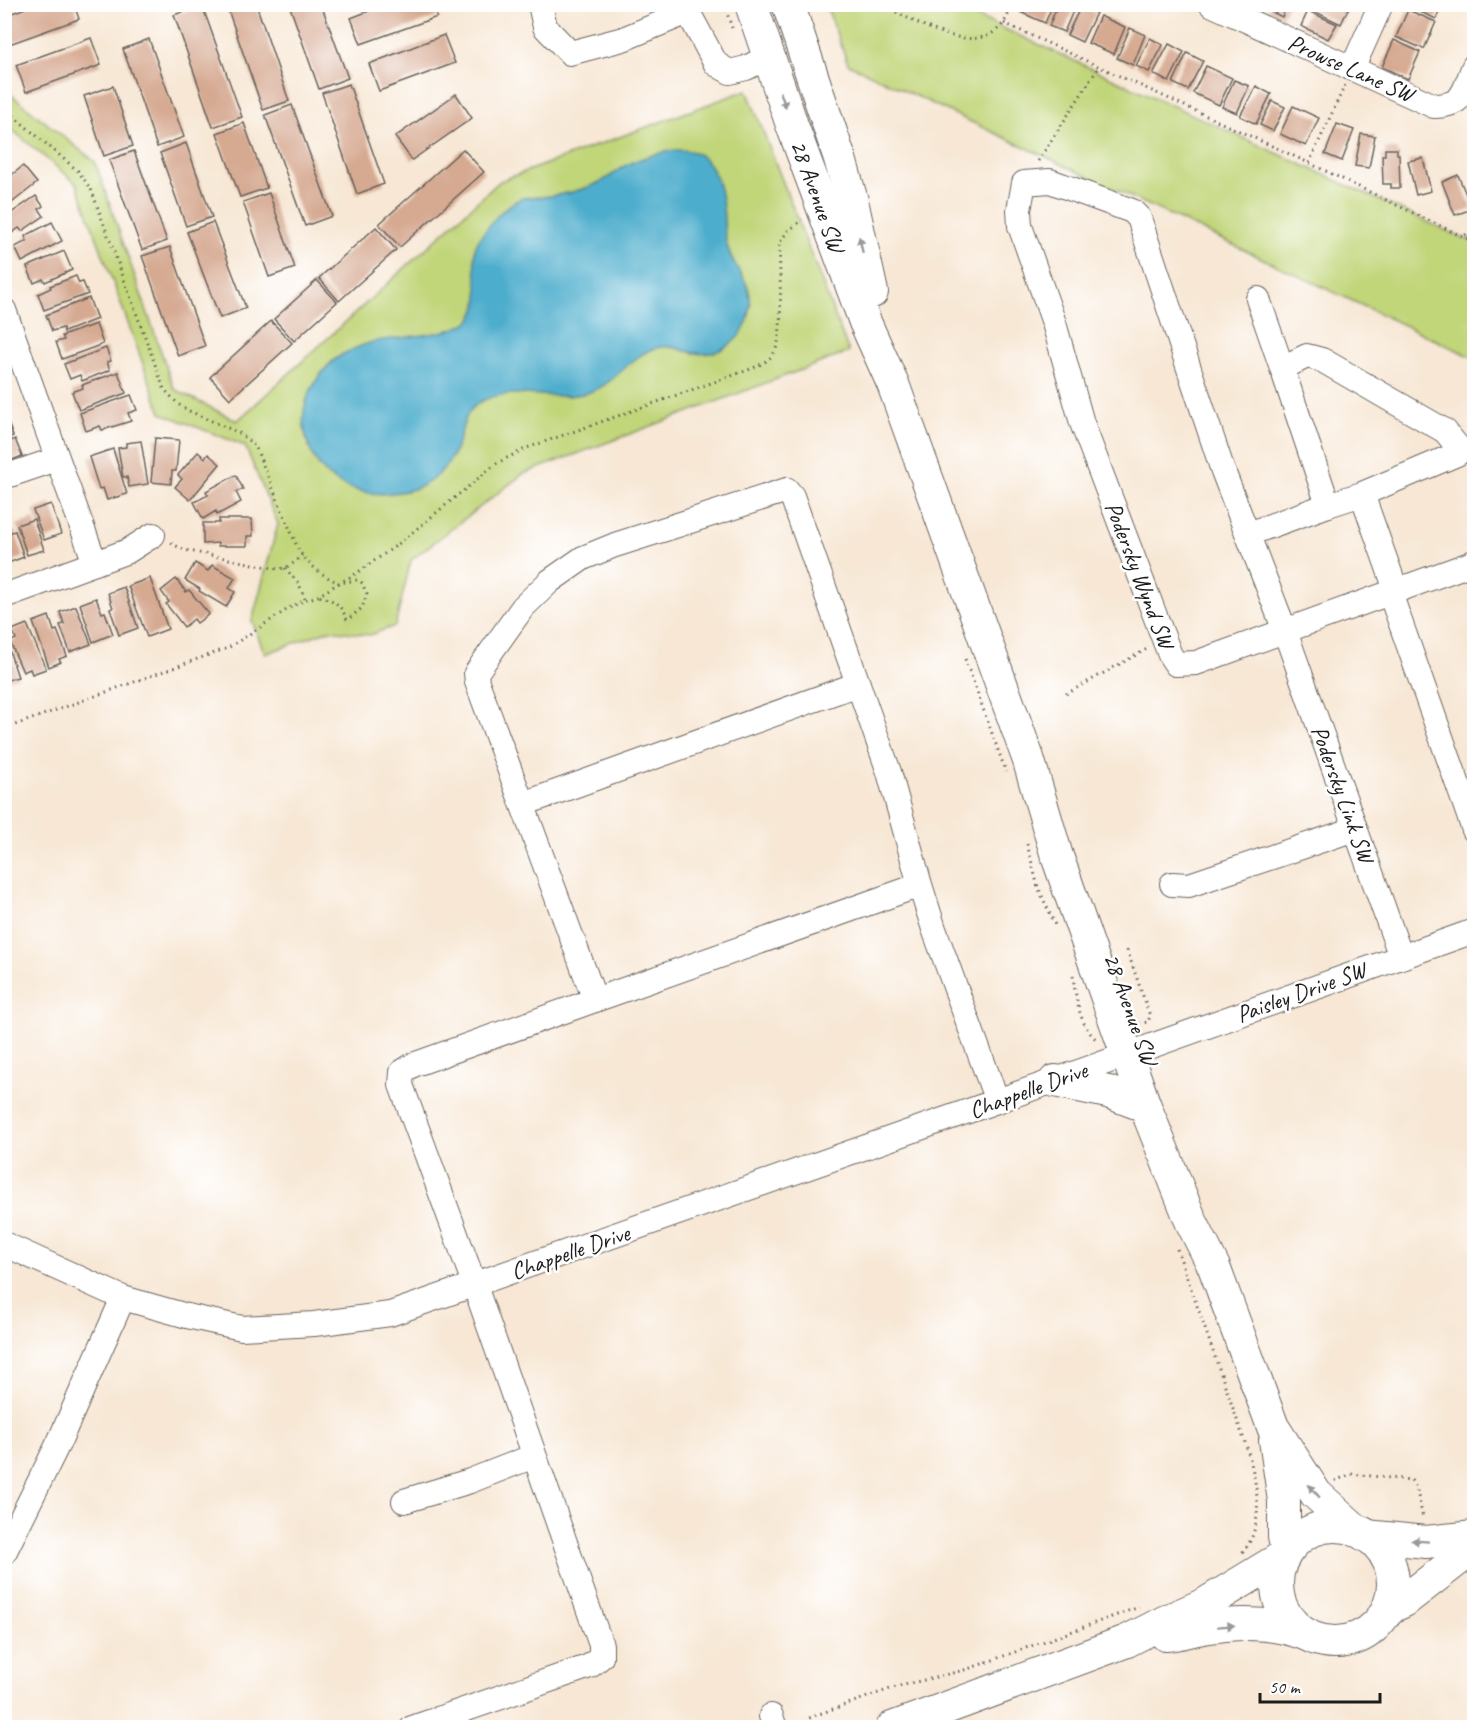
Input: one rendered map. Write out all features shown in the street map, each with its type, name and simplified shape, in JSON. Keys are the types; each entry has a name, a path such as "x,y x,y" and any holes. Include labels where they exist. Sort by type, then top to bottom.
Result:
{"main road":[{"name":"28 Avenue SW","path":"751,4 792,125 866,322 893,384"},
{"name":"28 Avenue SW","path":"788,4 852,201 893,384 1018,767 1140,1041 1199,1199 1214,1267"},
{"name":"28 Avenue SW","path":"1140,1041 1145,1106 1191,1221 1214,1267 1273,1427 1284,1501 1286,1553"},
{"path":"1055,1081 1108,1092 1145,1106"},
{"name":"28 Avenue SW","path":"1273,1427 1316,1494 1361,1533"},
{"path":"892,1728 1127,1641 1205,1605 1286,1553 1298,1540 1311,1531 1326,1527 1342,1527 1361,1533 1426,1542 1474,1537"},
{"path":"1127,1641 1203,1628 1252,1624 1295,1630 1320,1641 1352,1640 1366,1633 1387,1609 1392,1582 1385,1556 1377,1545 1361,1533"},
{"path":"1387,1609 1404,1601 1474,1547"},
{"path":"1286,1553 1278,1573 1277,1591 1282,1608 1291,1623 1305,1634"}],"street":[{"path":"540,4 545,27 570,53 623,39 684,8 716,64 730,72 746,68 768,57"},
{"name":"Prowse Lane SW","path":"1211,4 1249,12 1352,69 1434,106 1451,106 1461,98 1474,66"},
{"path":"1352,69 1381,4"},
{"name":"Podersky Link SW","path":"1024,183 1050,181 1132,211 1138,218 1223,471 1285,631 1401,957"},
{"name":"Podersky Wynd SW","path":"1024,183 1019,210 1025,241 1054,323 1082,423 1164,640 1176,664 1196,663 1474,562"},
{"path":"1258,298 1328,505"},
{"path":"4,310 95,563"},
{"path":"1248,534 1362,494 1457,454 1466,446 1445,430 1322,360 1307,356 1282,368"},
{"path":"4,477 57,459"},
{"path":"595,1000 477,682 476,673 523,607 550,581 583,558 615,545 787,490 792,496 858,684 898,800 920,885 998,1101"},
{"path":"1362,494 1474,830"},
{"path":"4,596 128,550 153,535"},
{"path":"523,804 858,684"},
{"path":"1172,884 1189,885 1355,829"},
{"path":"412,1728 590,1666 601,1657 601,1646 401,1085 402,1072 413,1065 920,885"},
{"name":"Paisley Drive SW","path":"1140,1041 1401,957 1474,931"},
{"name":"Chappelle Drive","path":"4,1244 123,1298 187,1316 242,1328 314,1324 390,1314 1055,1081 1140,1041"},
{"path":"4,1553 59,1442 123,1298"},
{"path":"404,1502 470,1481 534,1456"}],"path":[{"path":"880,4 958,38 985,36 996,31 1004,23 1012,4"},
{"path":"1004,23 1309,163 1474,242"},
{"path":"1024,183 1099,67"},
{"path":"1309,163 1352,69"},
{"path":"4,108 69,163 91,189 164,389 178,404 188,410 249,439 255,447 302,555 320,573 339,583 357,580 362,583 367,594 362,608 347,620 336,602 318,596"},
{"path":"4,729 228,648 305,600 318,596 372,563 497,463 527,448 748,370 770,358 776,351 780,328 780,242 793,226 808,217"},
{"path":"1464,236 1474,231"},
{"path":"153,535 184,550 278,569 285,568 302,555"},
{"path":"285,568 299,584 305,600"},
{"path":"1066,694 1164,640"},
{"path":"964,656 1018,767"},
{"path":"1026,842 1041,895 1059,932"},
{"path":"1127,950 1150,1016 1140,1041"},
{"path":"1072,967 1082,1015 1090,1034 1096,1039"},
{"path":"1173,1239 1253,1470 1257,1513 1255,1531 1249,1545 1242,1553"},
{"path":"1332,1483 1351,1474 1411,1480 1416,1487 1424,1522"},
{"path":"804,1728 807,1719 819,1714 896,1687 968,1669 1144,1605"}],"green space":[{"path":"826,5 952,5 1467,240 1474,237 1474,358 848,64"},
{"path":"4,89 95,162 174,389 237,421 500,181 747,90 849,352 523,474 411,560 395,626 370,635 329,630 265,654 252,621 278,524 245,446 161,413 77,184 5,124"}],"water":[{"path":"675,150 692,151 701,156 707,161 715,175 722,199 727,245 750,293 748,320 744,329 731,344 723,349 704,354 671,347 657,348 638,357 606,384 587,393 561,396 509,394 484,400 468,414 453,455 444,469 417,488 392,493 358,491 330,477 319,465 310,451 303,420 306,401 320,375 337,358 363,345 454,329 471,319 475,312 478,295 474,258 476,245 502,211 522,198 556,195 585,188 602,181 637,160"}],"building":[{"path":"36,4 74,4 79,19 4,46 4,16"},
{"path":"234,4 256,4 289,101 263,110 227,7"},
{"path":"289,4 321,4 348,78 319,89"},
{"path":"387,4 433,4 437,17 361,44 351,18"},
{"path":"1023,4 1053,4 1045,23 1020,12"},
{"path":"1058,4 1076,4 1064,32 1049,26"},
{"path":"1271,4 1288,4 1282,17 1268,10"},
{"path":"1309,4 1339,4 1348,9 1341,24 1307,8"},
{"path":"1411,4 1442,4 1436,19 1410,7"},
{"path":"202,5 242,117 213,127 174,15"},
{"path":"1081,6 1096,13 1082,42 1067,35"},
{"path":"1408,10 1436,22 1424,49 1396,37"},
{"path":"1308,11 1337,24 1328,39 1301,26"},
{"path":"1100,16 1125,27 1114,54 1088,43"},
{"path":"1130,28 1145,35 1133,65 1117,58"},
{"path":"444,35 455,63 379,91 369,64"},
{"path":"91,38 101,65 26,92 16,65"},
{"path":"1150,38 1163,45 1149,72 1136,66"},
{"path":"149,39 184,137 157,147 123,49"},
{"path":"1394,40 1420,52 1408,79 1382,67"},
{"path":"1169,44 1184,52 1169,82 1153,74"},
{"path":"1187,53 1203,61 1188,90 1173,83"},
{"path":"1206,66 1232,78 1219,105 1193,93"},
{"path":"1234,80 1249,86 1237,113 1222,107"},
{"path":"349,84 384,184 357,194 322,93"},
{"path":"113,86 133,146 104,156 84,96"},
{"path":"1256,86 1271,94 1256,124 1240,116"},
{"path":"456,94 472,118 412,160 395,137"},
{"path":"1272,101 1285,107 1273,131 1260,125"},
{"path":"292,105 332,216 305,226 265,115"},
{"path":"1293,106 1319,118 1306,146 1280,134"},
{"path":"244,123 267,188 240,197 217,133"},
{"path":"1337,124 1354,130 1342,161 1325,154"},
{"path":"1361,134 1375,136 1369,168 1355,166"},
{"path":"186,143 212,217 186,226 160,153"},
{"path":"463,149 484,172 400,247 379,224"},
{"path":"1385,149 1397,149 1397,154 1399,154 1400,188 1391,188 1391,184 1383,184 1382,155 1385,155"},
{"path":"134,151 167,241 142,250 109,160"},
{"path":"1423,158 1431,191 1416,195 1408,161"},
{"path":"23,166 37,183 4,209 4,181"},
{"path":"1458,175 1472,209 1455,215 1442,182"},
{"path":"269,193 295,268 269,277 243,202"},
{"path":"36,196 43,206 39,209 44,216 22,231 19,228 8,236 4,232 4,218"},
{"path":"52,222 62,241 22,262 15,247 27,241 25,236"},
{"path":"213,222 246,308 220,318 187,232"},
{"path":"376,227 396,250 339,301 319,278"},
{"path":"170,247 205,346 178,356 142,256"},
{"path":"64,251 72,270 45,282 43,279 34,283 27,267"},
{"path":"76,276 79,283 83,282 88,294 44,310 38,294 51,288 50,286"},
{"path":"317,280 337,302 294,341 274,319"},
{"path":"89,298 97,319 64,332 63,328 52,331 46,315"},
{"path":"271,321 292,343 230,399 210,377"},
{"path":"96,324 103,344 62,359 56,342 64,340 62,336"},
{"path":"106,348 111,361 107,362 110,370 82,381 80,375 70,379 64,364"},
{"path":"118,372 126,393 79,410 72,392 83,388 82,385"},
{"path":"131,395 137,410 128,413 131,421 102,430 100,426 86,431 80,413"},
{"path":"7,420 13,436 4,439 4,421"},
{"path":"155,438 179,440 176,471 172,471 171,484 151,482"},
{"path":"15,439 22,456 10,461 12,466 4,469 4,444"},
{"path":"141,441 148,484 129,487 127,477 123,477 118,448 126,447 126,443"},
{"path":"113,449 127,494 107,500 103,488 99,489 89,457"},
{"path":"198,452 205,458 208,454 220,464 190,500 175,487 182,479 178,475"},
{"path":"236,475 243,489 236,492 241,502 217,515 216,511 203,519 194,502 208,495 206,491"},
{"path":"51,504 61,534 44,540 33,510"},
{"path":"34,519 44,550 27,555 17,525"},
{"path":"219,519 252,519 253,536 247,536 247,546 203,544 203,523 219,523"},
{"path":"15,531 24,557 8,563 4,553 4,534"},
{"path":"195,563 208,571 212,565 235,578 229,588 235,592 226,607 185,580"},
{"path":"150,578 168,629 147,637 128,586"},
{"path":"176,579 186,592 189,590 209,614 197,623 194,619 184,627 166,604 169,602 161,591"},
{"path":"124,587 138,628 119,635 110,609 113,608 108,593"},
{"path":"96,598 102,613 105,612 113,634 93,642 80,604"},
{"path":"76,606 91,644 70,652 60,625 64,624 60,612"},
{"path":"49,616 67,656 59,659 61,662 49,667 33,622"},
{"path":"27,624 46,669 32,674 30,669 23,672 10,642 16,639 12,630"},
{"path":"9,650 18,677 4,681 4,651"}]}
